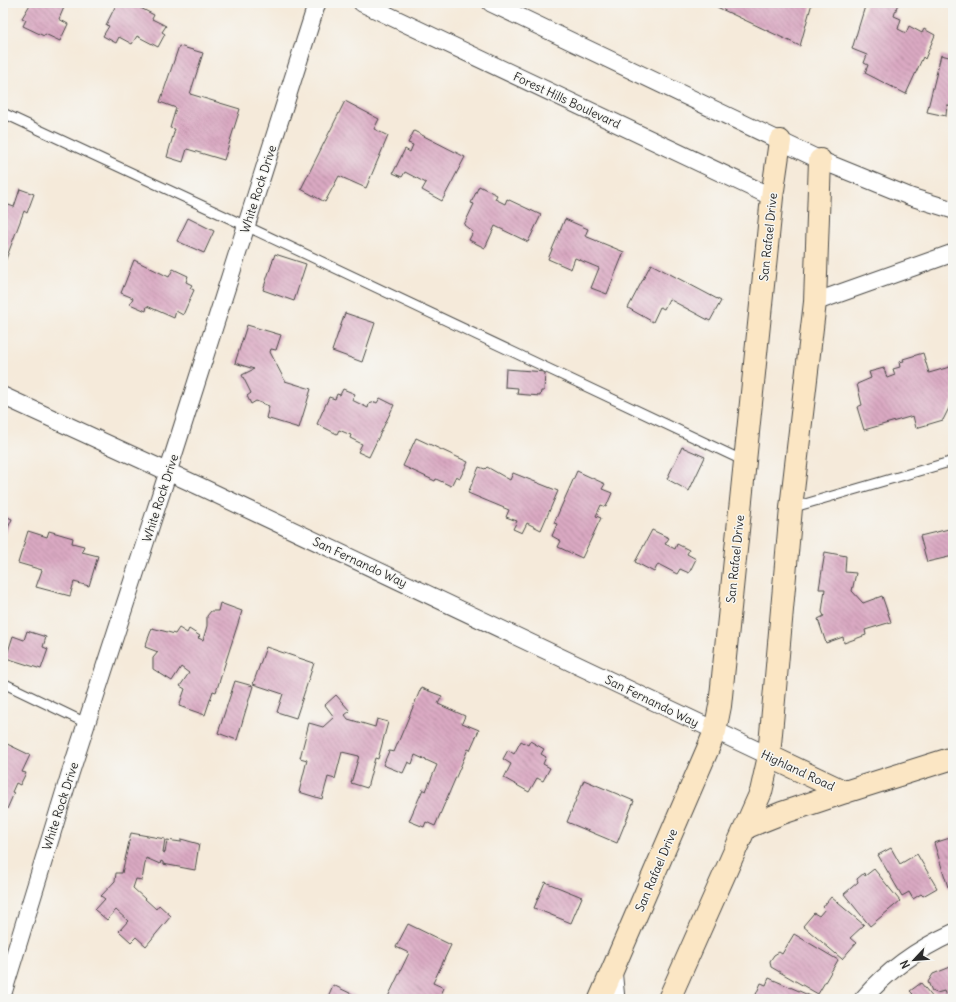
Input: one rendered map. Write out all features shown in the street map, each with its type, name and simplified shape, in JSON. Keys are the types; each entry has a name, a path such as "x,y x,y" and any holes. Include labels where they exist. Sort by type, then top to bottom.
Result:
{"street":[{"name":"White Rock Drive","path":"3,993 40,868 86,722 168,472 317,3"},
{"name":"Forest Hills Boulevard","path":"362,3 772,197"},
{"path":"491,3 820,160 911,197 953,210"},
{"name":"San Rafael Drive","path":"600,999 715,731 720,706 772,197 780,141"},
{"path":"669,999 747,827 761,792 769,756 791,508 815,302 820,160"},
{"path":"815,302 953,253"},
{"name":"San Fernando Way","path":"3,396 168,472 715,731"},
{"name":"Highland Road","path":"715,731 845,792 953,758"},
{"path":"747,827 782,813 845,792"},
{"path":"863,999 893,970 935,941 953,933"},
{"path":"613,969 616,999"}],"lane":[{"path":"3,113 744,461"},
{"path":"791,508 953,461"},
{"path":"3,683 86,722"}],"building":[{"path":"31,3 61,3 65,5 59,19 68,24 60,41 45,34 44,36 23,26 26,20 22,18"},
{"path":"117,3 131,3 154,15 152,19 166,26 162,32 165,34 158,47 137,36 132,44 119,37 116,43 103,36 109,26 106,25"},
{"path":"719,3 812,3 800,46 717,7"},
{"path":"866,3 898,3 894,16 901,19 898,29 906,33 909,26 922,33 924,29 935,35 925,59 923,57 906,94 865,73 868,65 864,63 867,55 852,49"},
{"path":"179,46 203,53 190,94 240,109 224,160 187,149 183,162 167,157 175,129 170,128 176,108 160,102"},
{"path":"941,55 953,58 953,106 947,105 946,116 927,112"},
{"path":"345,101 379,119 374,129 388,136 366,188 339,176 325,202 301,189"},
{"path":"414,131 465,157 442,201 422,190 426,183 405,172 402,177 393,173 405,149 410,152 413,145 408,143"},
{"path":"479,186 497,195 495,199 505,204 507,199 541,215 528,242 495,226 485,248 469,240 473,232 464,225 474,204 471,203"},
{"path":"20,189 34,194 27,213 24,211 3,267 3,203 14,207"},
{"path":"188,218 214,231 204,253 177,241"},
{"path":"565,219 588,229 585,236 624,252 607,294 591,288 599,268 575,258 571,269 548,259"},
{"path":"275,254 306,264 294,301 263,290"},
{"path":"134,260 169,277 173,269 188,276 186,282 192,285 190,288 194,290 183,315 176,311 174,318 147,306 146,311 130,304 133,298 121,293"},
{"path":"651,264 721,301 710,321 669,299 664,309 660,307 653,322 628,308"},
{"path":"345,313 375,323 362,362 332,351"},
{"path":"247,325 281,335 276,350 271,349 270,352 285,381 311,389 299,428 266,418 269,406 256,401 251,404 247,396 251,393 242,375 254,369 235,363"},
{"path":"923,353 929,373 953,366 953,400 943,420 916,428 913,416 864,430 857,407 862,405 857,384 871,378 869,372 884,368 887,378 895,375 893,369 900,367 899,362 904,361 903,359"},
{"path":"506,369 545,372 544,391 541,391 540,396 517,394 518,388 505,387"},
{"path":"343,389 355,394 352,400 368,408 369,404 375,402 377,403 380,398 394,405 369,457 358,452 362,444 350,438 351,435 339,430 337,434 317,424 329,397 335,399 337,394 340,395"},
{"path":"416,438 468,462 460,478 456,476 451,486 436,479 435,481 403,466"},
{"path":"682,447 705,457 689,491 667,479"},
{"path":"479,467 485,469 487,467 510,480 513,473 558,491 541,530 527,523 522,533 513,529 517,521 506,517 509,510 468,493"},
{"path":"577,471 605,484 602,489 612,493 606,507 601,505 596,516 601,518 582,558 558,547 561,541 552,536 557,524 554,523"},
{"path":"3,515 12,519 3,539"},
{"path":"949,529 953,543 953,556 927,562 920,536"},
{"path":"652,530 669,538 665,544 675,549 677,544 689,550 687,554 696,559 689,573 680,569 677,574 658,564 654,572 635,562"},
{"path":"28,531 47,537 49,531 73,538 72,543 84,546 82,552 98,556 89,586 74,582 70,596 36,587 42,570 18,563"},
{"path":"825,552 846,556 845,572 856,573 852,591 863,603 882,596 891,622 865,630 866,635 844,643 843,637 826,643 818,619 824,616 822,612 825,589 819,589"},
{"path":"220,603 242,611 216,692 213,691 205,715 179,706 185,689 180,686 189,673 181,667 172,681 153,669 153,658 158,652 145,647 152,628 175,634 179,628 187,633 189,629 200,636 198,638 203,640 207,626 207,616 211,611 218,611"},
{"path":"27,631 46,637 43,647 48,649 41,669 6,658 13,636 24,640"},
{"path":"266,647 314,663 296,718 277,712 283,694 253,684"},
{"path":"235,681 253,686 237,740 218,733"},
{"path":"421,688 442,696 438,704 465,716 462,723 479,730 470,750 468,749 435,826 426,822 424,827 409,821 423,789 426,791 437,765 415,755 412,764 408,762 403,773 383,765 389,751 394,752"},
{"path":"336,695 350,711 345,715 348,719 375,727 377,719 388,722 378,759 375,758 367,788 351,783 359,756 342,752 335,779 328,777 322,799 299,792 307,760 300,758 309,723 323,727 334,717 325,705"},
{"path":"521,741 528,745 530,741 544,749 541,754 546,757 543,764 550,768 543,781 537,778 529,792 504,778 511,764 503,759 508,750 514,754"},
{"path":"3,742 30,755 22,772 26,773 20,785 16,783 12,792 14,793 7,809 3,807"},
{"path":"584,780 634,801 617,843 567,822"},
{"path":"131,833 165,839 163,852 165,853 167,840 181,842 181,839 199,844 195,870 163,864 161,861 160,864 146,858 142,880 136,879 133,888 156,909 159,905 171,916 146,946 136,937 131,942 119,931 128,921 116,910 107,920 95,910 105,899 101,896 115,881 116,873 122,873"},
{"path":"953,837 953,885 948,887 934,843"},
{"path":"891,848 900,864 917,854 937,888 923,896 921,894 913,899 909,892 902,896 878,855"},
{"path":"874,869 900,901 870,926 844,894 858,882 857,879 864,873 865,876"},
{"path":"545,882 582,897 571,923 534,908"},
{"path":"831,897 864,925 850,938 856,943 842,959 803,926 814,913 819,916 825,909 823,907"},
{"path":"408,924 451,945 433,983 444,988 439,999 387,999 409,953 396,947"},
{"path":"794,934 838,960 818,994 771,967 770,961 774,955 779,952 782,954"},
{"path":"953,966 953,999 947,999 944,991 937,993 932,991 928,982 933,974"},
{"path":"769,978 813,997 812,999 754,999 761,983 766,985"},
{"path":"921,983 934,999 905,999 909,995 910,996 913,994 910,991"},
{"path":"333,985 356,996 355,999 327,999"}]}
